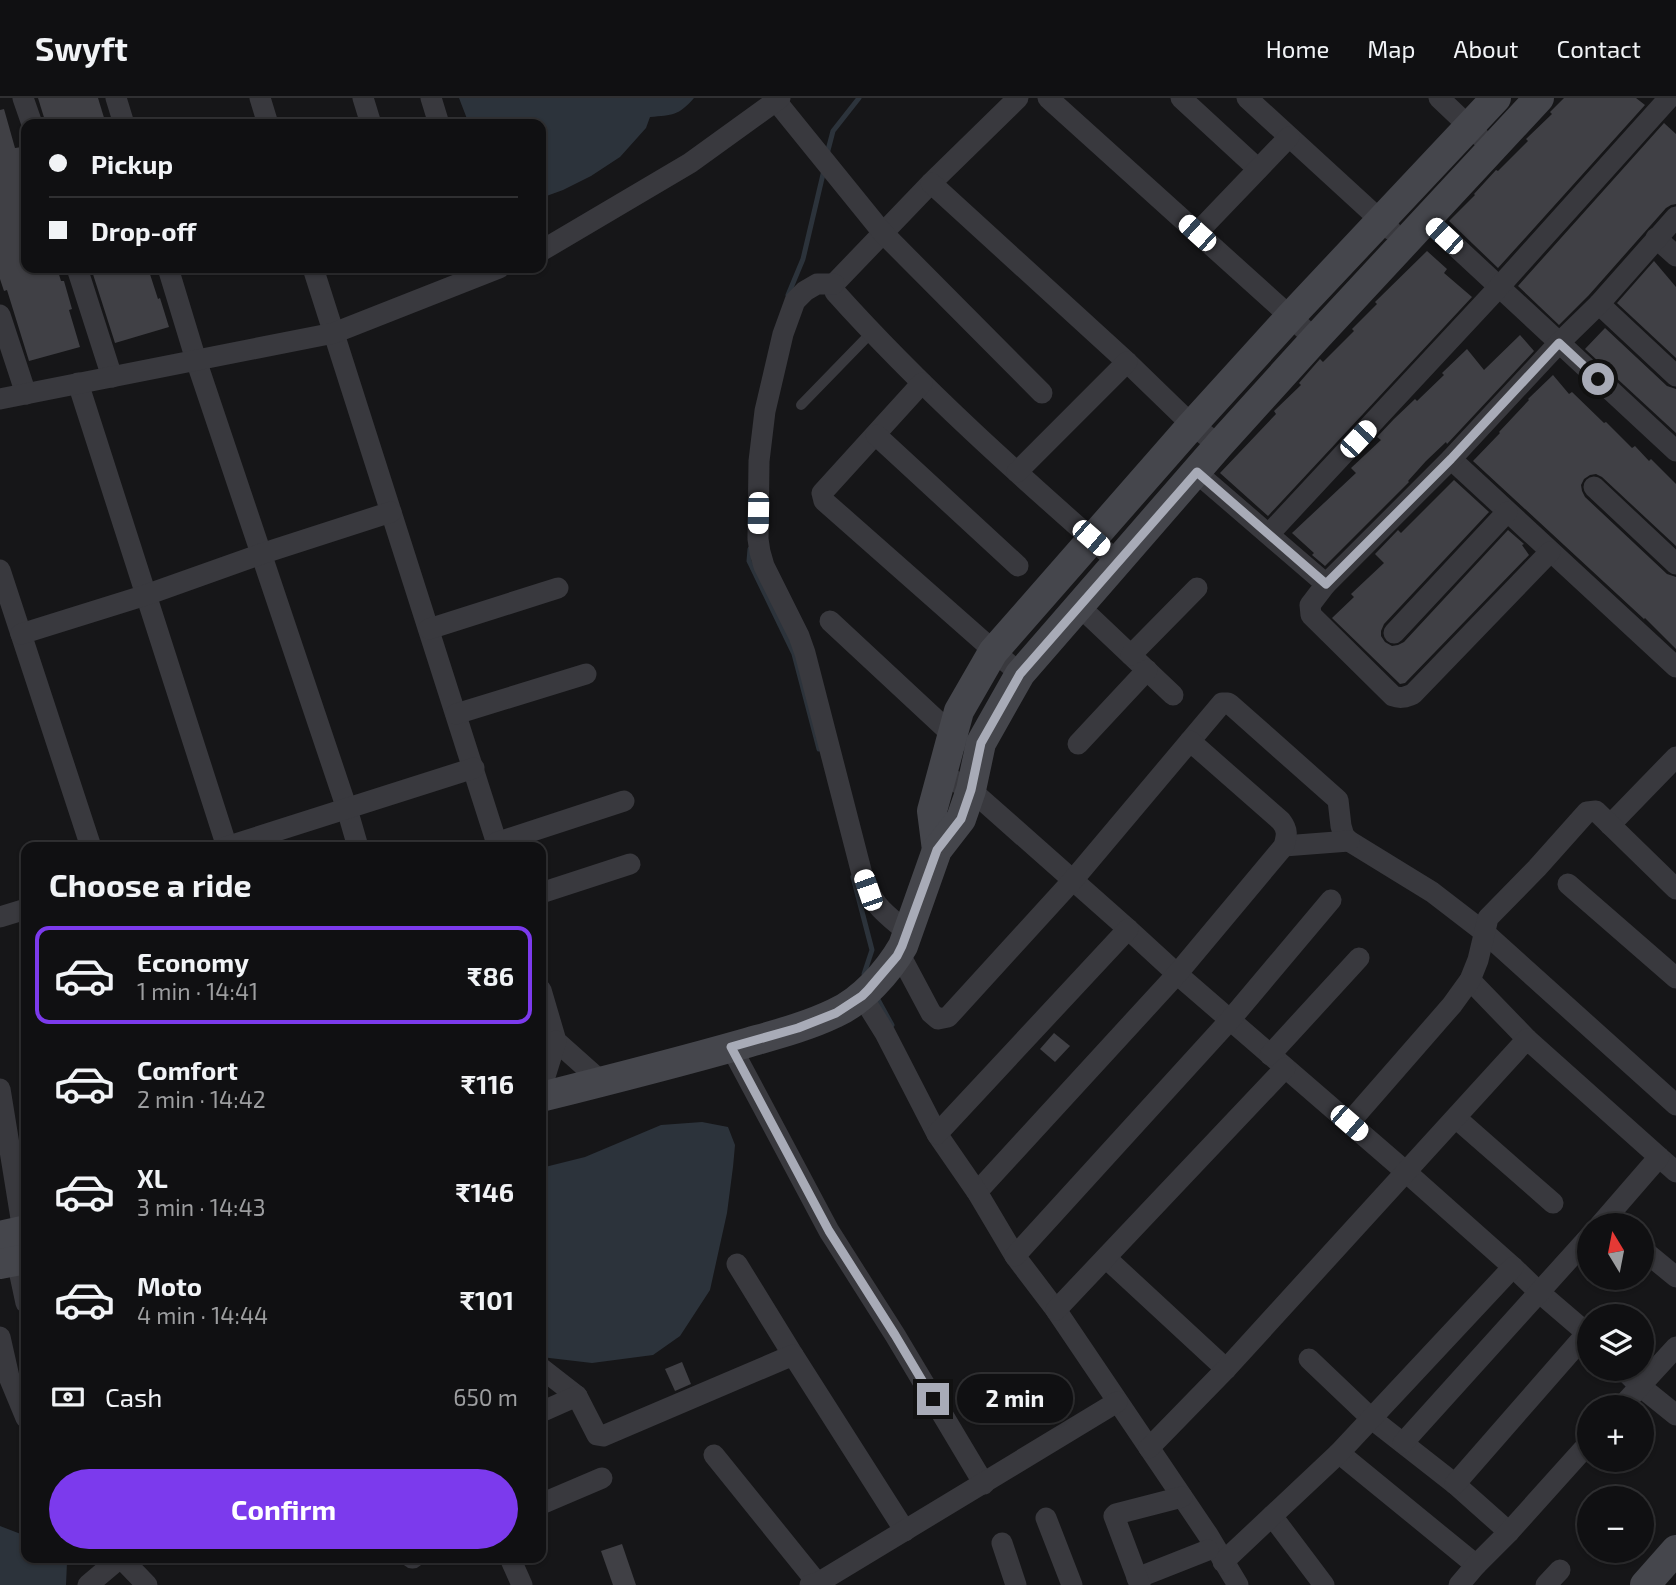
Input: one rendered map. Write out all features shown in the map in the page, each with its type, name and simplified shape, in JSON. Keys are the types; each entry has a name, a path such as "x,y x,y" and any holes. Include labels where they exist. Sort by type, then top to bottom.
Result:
{"street":[{"path":"23,98 30,119"},
{"path":"116,98 122,119"},
{"path":"260,98 266,119"},
{"path":"363,98 369,119"},
{"path":"431,98 437,119"},
{"path":"1018,98 834,284 817,284 795,301 783,334 765,411 759,461 758,539 764,566 805,653 868,890 901,947 931,1013 938,1019 948,1017 1073,880 1222,703 1231,705 1338,800 1341,826 1349,841 1433,892 1484,932 1676,1105"},
{"path":"1048,98 1315,339"},
{"path":"1181,98 1258,169"},
{"path":"1247,98 1405,243"},
{"path":"1438,98 1492,149"},
{"path":"937,850 932,811 959,711 993,652 1091,538 1290,317 1496,98"},
{"path":"546,1096 798,1028 836,1013 865,993 901,947 937,850 961,819 971,790 981,743 1020,674 1219,445 1425,218 1539,98"},
{"path":"1269,534 1499,288 1669,98"},
{"path":"546,248 690,163 778,99 883,233 1042,393"},
{"path":"1197,233 1289,137"},
{"path":"931,183 1192,425 1219,445"},
{"path":"1550,552 1413,694 1406,697 1393,696 1311,615 1310,605 1326,584 1451,459 1598,304 1676,217"},
{"path":"1425,218 1676,451"},
{"path":"1656,238 1676,256"},
{"path":"80,273 112,377"},
{"path":"169,273 357,842"},
{"path":"315,273 496,842"},
{"path":"0,399 334,333 480,273"},
{"path":"834,284 835,292 922,383 1118,562"},
{"path":"1598,304 1676,376"},
{"path":"0,315 26,394"},
{"path":"1017,472 1127,362"},
{"path":"78,383 225,842"},
{"path":"922,383 822,493 822,497 1020,674"},
{"path":"876,435 1018,566"},
{"path":"1451,459 1676,667"},
{"path":"1197,472 1326,584"},
{"path":"1594,487 1676,564"},
{"path":"21,634 146,595 391,512"},
{"path":"1394,633 1507,512"},
{"path":"0,570 88,842"},
{"path":"1131,655 1197,588"},
{"path":"429,629 558,589"},
{"path":"1079,606 1173,695"},
{"path":"830,621 978,757"},
{"path":"1078,744 1147,670"},
{"path":"456,714 586,674"},
{"path":"977,1192 1177,974 1284,846 1288,834 1281,821 1190,741"},
{"path":"1610,825 1676,757"},
{"path":"242,842 474,768"},
{"path":"942,774 971,790 1577,1325"},
{"path":"506,842 624,802"},
{"path":"1349,1123 1452,1005 1470,980 1478,960 1488,918 1587,812 1596,811 1676,889"},
{"path":"1284,846 1349,841"},
{"path":"546,891 630,864"},
{"path":"1568,884 1676,978"},
{"path":"1015,1256 1230,1020 1331,901"},
{"path":"0,917 21,911"},
{"path":"937,1134 1128,929"},
{"path":"1056,1310 1106,1258 1278,1061 1359,958"},
{"path":"1470,980 1527,1038 1676,1172"},
{"path":"865,993 937,1134 977,1192 1015,1256 1056,1310 1208,1535 1216,1556 1238,1585"},
{"path":"546,1007 556,1041 602,1082"},
{"path":"1149,1448 1226,1369 1527,1038"},
{"path":"546,1073 556,1041"},
{"path":"731,1047 829,1231 984,1484"},
{"path":"0,1089 21,1272"},
{"path":"1456,1118 1553,1203"},
{"path":"1614,1213 1659,1157"},
{"path":"1403,1443 1577,1251"},
{"path":"1106,1258 1226,1369"},
{"path":"1654,1259 1676,1278"},
{"path":"737,1264 905,1531"},
{"path":"1182,1497 1114,1516 1138,1582 1216,1556 1272,1516 1372,1419 1513,1267"},
{"path":"0,1337 9,1377 21,1406"},
{"path":"1455,1484 1577,1346"},
{"path":"1632,1395 1676,1347"},
{"path":"546,1372 577,1396 597,1435 603,1436 793,1355"},
{"path":"1309,1359 1372,1419 1455,1484 1509,1532"},
{"path":"1635,1381 1676,1415"},
{"path":"546,1410 577,1396"},
{"path":"714,1455 816,1584 1118,1402"},
{"path":"1339,1453 1476,1565"},
{"path":"1459,1585 1577,1456"},
{"path":"546,1502 602,1478"},
{"path":"1272,1516 1324,1585"},
{"path":"1046,1518 1072,1585"},
{"path":"1002,1543 1016,1585"},
{"path":"1645,1585 1676,1550"},
{"path":"88,1585 115,1563"},
{"path":"126,1563 147,1585"},
{"path":"512,1563 522,1585"}],"lane":[{"path":"801,405 872,333"}],"shaded area":[{"path":"459,98 694,98 675,114 650,117 646,128 620,157 591,176 546,196 546,119 467,119"},
{"path":"702,1122 728,1127 735,1145 727,1213 710,1290 680,1336 653,1355 592,1363 546,1358 546,1167 585,1157 661,1125"},
{"path":"0,1526 21,1534 21,1563 67,1563 66,1585 0,1585"}],"building":[{"path":"38,98 98,98 104,119 44,119"},
{"path":"1564,98 1636,98 1645,105 1498,268 1449,221 1496,170 1528,141 1526,139"},
{"path":"4,109 15,148 21,147 21,273 59,273 61,281 64,281 80,347 29,361 7,290 4,291 0,279 0,110"},
{"path":"1664,123 1676,134 1676,204 1666,208 1559,325 1518,286"},
{"path":"1427,251 1447,269 1444,273 1472,297 1268,516 1220,473 1276,414 1274,411 1301,385 1299,383 1320,359 1323,362 1354,331 1352,329 1377,304 1375,302"},
{"path":"1654,261 1676,287 1676,358 1617,303"},
{"path":"93,273 150,273 169,327 115,343"},
{"path":"1605,328 1667,386 1676,389 1676,433 1585,349"},
{"path":"1520,335 1534,351 1447,444 1446,442 1426,461 1409,482 1325,566 1312,555 1314,553 1292,533 1356,473 1351,468 1381,440 1377,437 1394,419 1415,399 1417,401 1467,349 1484,370"},
{"path":"1553,375 1569,394 1572,392 1632,448 1635,446 1649,461 1651,459 1676,484 1676,546 1602,477 1590,475 1581,485 1585,497 1667,574 1676,577 1676,649 1473,461"},
{"path":"1454,480 1489,512 1384,624 1381,636 1385,642 1392,646 1404,642 1508,530 1524,544 1522,545 1529,555 1405,683 1400,684 1332,618 1354,597 1351,594 1384,563 1375,554 1398,530 1401,533"},
{"path":"1054,1033 1070,1046 1055,1062 1040,1049"},
{"path":"682,1362 691,1384 675,1391 665,1369"},
{"path":"622,1544 636,1585 613,1585 601,1551"}],"waterway":[{"path":"827,154 833,131 859,98"},
{"path":"788,295 803,259 824,170"},
{"path":"750,549 749,561 794,654 819,749"},
{"path":"853,877 872,950 864,974 866,979"},
{"path":"876,996 892,1025"}],"route":[{"path":"933,1399 829,1231 731,1047 798,1028 836,1013 862,996 897,956 937,850 961,819 971,790 981,743 1020,674 1197,472 1326,584 1451,459 1559,343 1598,379"}]}
